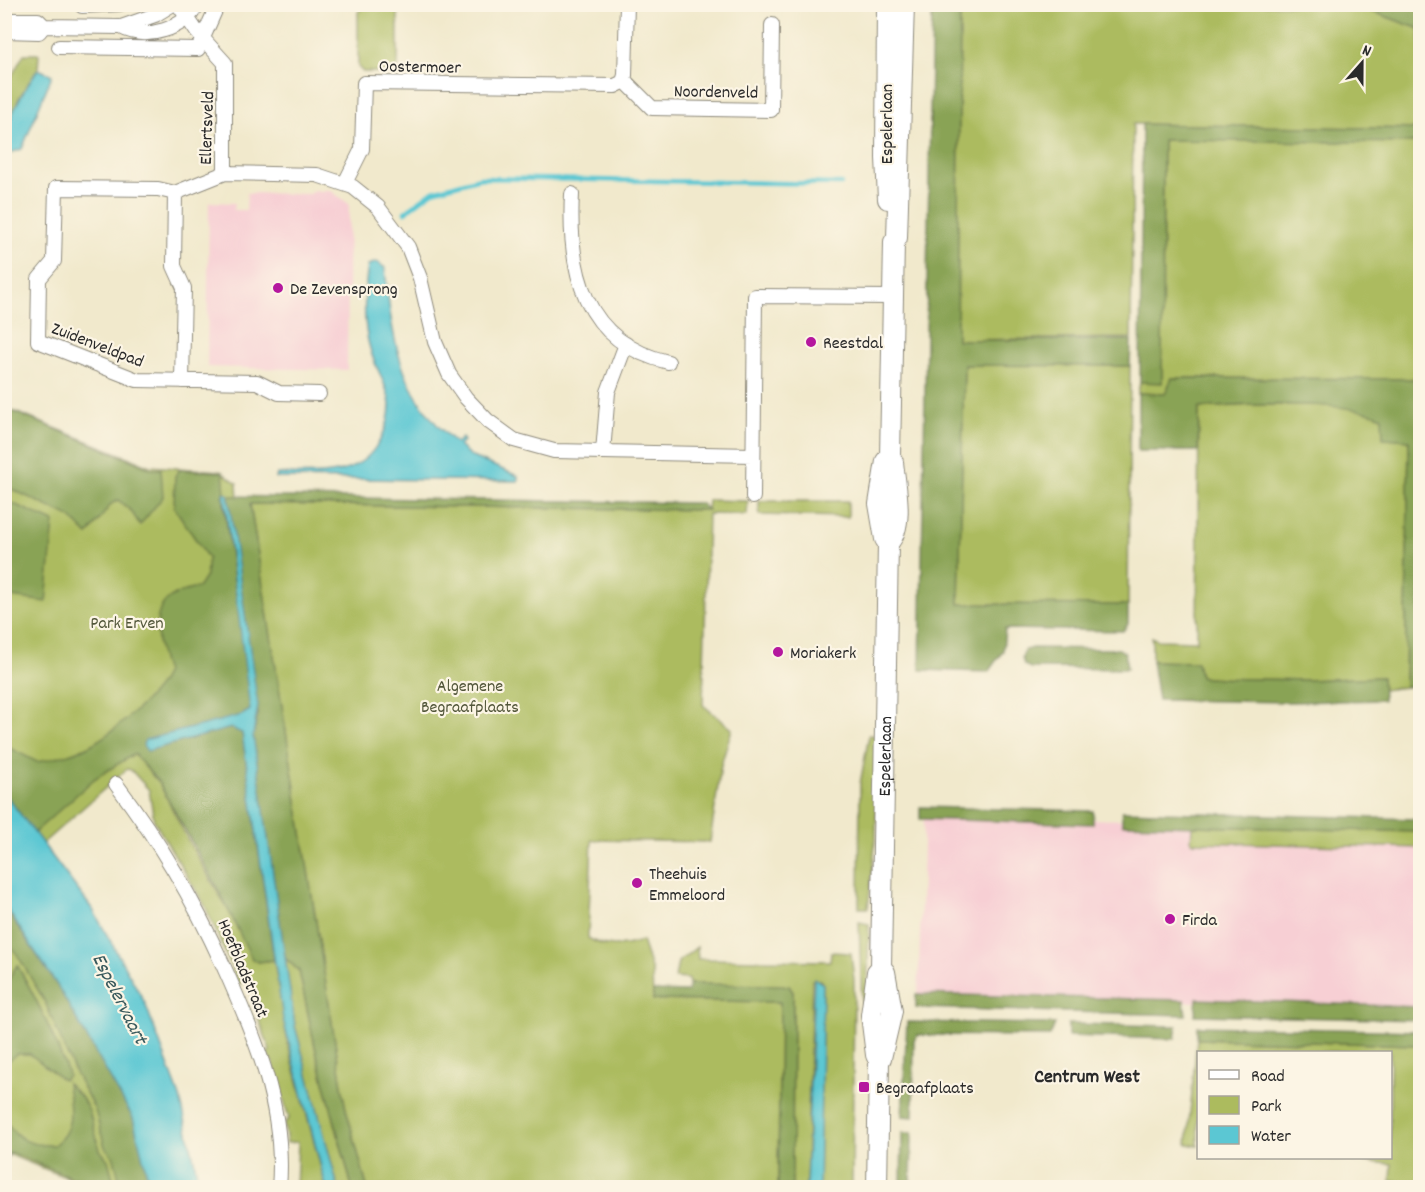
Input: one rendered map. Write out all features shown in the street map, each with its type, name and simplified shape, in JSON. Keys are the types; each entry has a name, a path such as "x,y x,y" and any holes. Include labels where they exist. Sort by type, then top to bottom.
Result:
{"main road":[{"name":"Espelerlaan","path":"887,4 886,158 889,238 894,242"},
{"name":"Espelerlaan","path":"877,1188 879,1060 876,1055 871,1015 877,972 881,968 888,543 892,539 899,496 894,462 890,457 892,297 894,242 897,238 904,4"}],"street":[{"path":"82,6 120,4"},
{"path":"4,20 38,20 44,26 122,27 155,15 173,4"},
{"name":"Ellertsveld","path":"54,256 56,188 158,189 175,193 225,173 226,66 221,56 204,39 178,4"},
{"path":"122,27 129,31 162,31 187,18 198,4"},
{"path":"65,50 200,47 218,4"},
{"path":"624,80 627,4"},
{"name":"Noordenveld","path":"624,80 652,108 771,110 772,25"},
{"path":"4,31 39,32 44,26"},
{"name":"Oostermoer","path":"345,183 362,149 363,83 612,86 624,80"},
{"path":"225,173 317,175 345,183 378,207 404,240 420,278 430,326 441,358 453,380 477,411 508,436 534,448 554,452 753,455"},
{"path":"175,193 174,266 184,288 182,381"},
{"path":"572,194 572,253 580,286 600,320 626,344 668,362"},
{"name":"Zuidenveldpad","path":"54,256 54,261 39,279 38,341 133,380 256,382 279,393 319,394"},
{"path":"753,497 755,296 892,297"},
{"path":"603,452 608,392 616,364 626,344"},
{"name":"Hoefbladstraat","path":"116,784 158,841 198,909 245,1014 277,1116 281,1150 279,1188"}],"shaded area":[{"name":"De Zevensprong","path":"313,191 331,191 349,204 347,370 207,367 209,202 235,203 234,210 246,210 247,193 309,194"},
{"name":"Firda","path":"924,815 1411,827 1420,842 1420,1008 918,995"}],"green space":[{"path":"932,5 960,5 957,340 1131,340 1130,366 964,365 959,604 1128,605 1128,624 1123,631 1005,629 1003,651 988,672 920,670"},
{"path":"960,5 1354,5 1420,29 1420,129 1133,124 1131,338 957,340"},
{"path":"1354,5 1420,5 1420,29"},
{"path":"363,7 394,8 398,12 398,68 393,72 363,72 358,67 358,12"},
{"path":"24,54 39,54 38,69 20,96 5,132 5,88"},
{"path":"1142,124 1420,129 1420,143 1163,140 1162,383 1140,382"},
{"path":"1163,139 1420,143 1420,379 1172,378 1165,394 1138,393 1140,382 1162,382"},
{"path":"964,365 1130,366 1128,605 959,604"},
{"path":"1172,378 1420,379 1420,686 1405,687 1409,440 1383,438 1382,417 1365,411 1319,405 1241,406 1199,408 1198,451 1138,451 1138,393 1165,394"},
{"path":"1319,405 1354,408 1380,416 1409,440 1405,687 1383,690 1381,677 1307,680 1206,678 1200,676 1196,663 1152,661 1152,637 1158,640 1197,641 1199,408"},
{"name":"Park Erven","path":"5,408 150,466 220,471 237,483 239,521 136,749 127,758 134,754 159,783 189,842 258,962 274,960 288,1044 326,1187 296,1187 298,1142 287,1143 284,1124 289,1118 272,1060 266,1055 270,1050 258,1017 264,1014 248,980 239,984 204,904 154,821 149,790 131,770 127,769 42,844 34,833 36,831 5,793"},
{"path":"5,408 152,469 161,469 163,497 140,525 131,511 118,500 111,504 88,535 70,517 5,486"},
{"path":"179,470 223,472 225,493 223,496 251,705 250,710 242,715 147,751 231,728 242,733 274,960 258,962 252,959 221,895 159,783 134,754 94,779 34,833 5,794 4,745 37,762 81,750 124,721 154,691 166,672 157,634 159,614 162,606 171,596 199,587 206,576 208,558 174,507 175,476"},
{"path":"228,496 700,503 708,510 250,504 345,1105 367,1187 352,1187 316,1051 299,971 285,958 253,735 258,714"},
{"path":"5,500 54,522 46,602 5,596"},
{"name":"Algemene Begraafplaats","path":"708,500 748,501 747,515 708,514 703,705 732,729 721,765 710,842 592,840 588,938 601,944 614,946 642,941 652,971 653,1000 780,1002 778,1187 367,1187 345,1105 250,504 707,510"},
{"path":"759,501 848,501 848,517 759,515"},
{"path":"1032,648 1119,649 1125,653 1127,669 1031,668 1024,665 1022,657 1025,650"},
{"path":"1152,661 1197,662 1200,676 1206,678 1307,680 1382,677 1383,700 1291,702 1158,700"},
{"path":"869,735 877,736 876,837 868,908 859,908 860,784"},
{"path":"920,807 1093,811 1093,824 920,819"},
{"path":"1122,811 1416,819 1420,816 1420,832 1122,824"},
{"path":"1192,826 1420,832 1420,848 1191,842"},
{"path":"4,906 57,985 133,1118 150,1187 121,1187 114,1158 105,1147 95,1110 75,1073 45,1002 17,954 5,941"},
{"path":"5,908 40,960 129,1187 90,1187 5,1153"},
{"path":"859,922 869,924 867,1005 862,1003"},
{"path":"697,947 698,959 830,961 831,952 851,953 854,980 852,1187 819,1187 823,984 820,980 812,980 806,1187 792,1188 793,992 789,986 689,984 688,979 675,978 678,962"},
{"path":"285,958 299,971 316,1051 352,1187 338,1187 295,1026"},
{"path":"17,965 62,1057 68,1076 63,1080 30,1054 16,1054 5,1064 5,985"},
{"path":"689,984 781,985 789,986 793,992 792,1187 778,1187 780,1002 653,1000 653,991 688,992"},
{"path":"916,994 1184,1000 1186,1015 916,1008"},
{"path":"1197,999 1420,1007 1420,1020 1195,1015"},
{"path":"907,1022 1055,1024 1050,1036 918,1035 914,1040 913,1117 902,1116"},
{"path":"1068,1024 1177,1026 1175,1039 1068,1036"},
{"path":"1197,1026 1420,1031 1420,1045 1197,1039"},
{"path":"1197,1039 1420,1045 1420,1185 1391,1181 1392,1164 1336,1159 1392,1159 1392,1051 1197,1051 1197,1146 1187,1144"},
{"path":"67,1083 82,1098 89,1111 100,1150 108,1160 115,1187 95,1187 10,1152 5,1163 5,1120 20,1137 31,1143 54,1145 61,1139 69,1125 70,1117"},
{"path":"902,1133 912,1133 911,1187 901,1187"}],"water":[{"path":"38,69 52,75 22,149 5,155 7,132 14,110"},
{"path":"377,262 385,268 391,318 401,363 421,405 456,443 462,438 464,441 459,446 472,457 518,476 518,481 276,478 277,474 321,474 348,469 360,463 371,453 386,428 390,405 366,331 368,265"},
{"path":"224,493 228,494 258,706 253,735 295,1026 338,1187 326,1187 283,1019 242,733 231,728 147,751 143,745 145,740 242,715 250,710"},
{"name":"Espelervaart","path":"5,794 93,910 145,1003 180,1097 200,1187 150,1187 133,1118 57,985 5,906"},
{"path":"814,978 823,984 819,1187 806,1188"}],"waterway":[{"path":"405,212 433,191 480,178 841,184"}],"place":[{"name":"De Zevensprong","path":"278,288"},
{"name":"Reestdal","path":"811,342"},
{"name":"Moriakerk","path":"778,652"},
{"name":"Theehuis Emmeloord","path":"637,883"},
{"name":"Firda","path":"1170,919"},
{"name":"Begraafplaats","path":"864,1087"}],"district":[{"name":"Centrum West","path":"1087,1075"}]}
